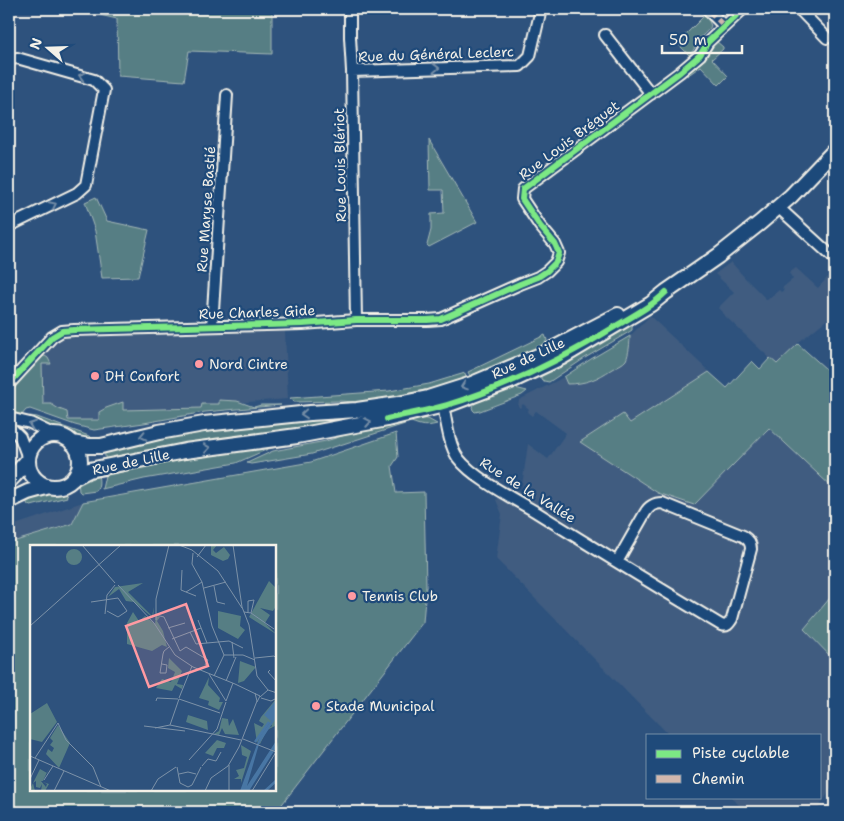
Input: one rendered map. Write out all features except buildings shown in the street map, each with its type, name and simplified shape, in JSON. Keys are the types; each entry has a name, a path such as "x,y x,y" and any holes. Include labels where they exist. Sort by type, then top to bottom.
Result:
{"main road":[{"name":"Rue de Lille","path":"75,477 89,470 185,451 297,436 387,419 443,400 487,378 545,353 650,298 666,292 718,256 778,207 835,150"},
{"name":"Rue de Lille","path":"72,442 89,446 101,446 159,432 204,424 357,410 407,402 443,400"},
{"path":"9,481 27,459 31,448 37,441 48,436 55,435 65,438 72,442 78,453 80,462 78,472 70,482 60,487 46,487 28,492 9,501"},
{"path":"27,459 32,477 46,487"}],"street":[{"name":"Rue Louis Blériot","path":"350,9 356,320"},
{"name":"Rue du Général Leclerc","path":"352,71 520,66 530,56 541,9"},
{"path":"707,9 724,26"},
{"name":"Rue Louis Bréguet","path":"520,284 547,272 556,262 559,253 555,244 522,199 523,189 680,72 700,55 708,42 743,9"},
{"path":"799,9 827,38"},
{"path":"605,35 651,94"},
{"path":"9,60 17,58 94,80 104,90 86,185 77,193 9,226"},
{"name":"Rue Maryse Bastié","path":"212,326 226,95"},
{"path":"778,207 835,258"},
{"name":"Rue Charles Gide","path":"9,384 52,337 62,331 302,324 356,320 441,319 520,284"},
{"name":"Rue de la Vallée","path":"443,400 455,452 471,472 617,562 725,626 732,619 751,545 747,538 743,536 662,503 656,503 647,510 617,562"},
{"path":"9,418 30,423 55,435"},
{"path":"9,426 20,437 27,459"}],"shaded area":[{"path":"731,262 767,300 779,290 781,292 784,290 782,288 793,279 789,273 796,268 818,288 835,269 835,313 799,342 777,365 718,308 734,292 715,274"},
{"path":"650,316 835,490 835,592 804,629 835,661 835,783 816,812 746,812 732,798 822,798 822,734 668,734 496,559 502,514 496,500 505,485 521,493 528,444 548,459 566,433 536,411 532,416 527,412 529,409 523,404 520,408 518,406 519,400 564,377 630,336"},
{"path":"285,331 288,399 219,404 93,427 68,420 9,392 57,341 68,336"},
{"path":"83,502 72,524 9,543 9,527"}],"green space":[{"path":"74,9 272,9 272,54 189,51 184,81 118,76 117,19"},
{"path":"704,16 711,26 689,55 677,43"},
{"path":"716,41 723,49 712,59 728,76 719,85 701,66 687,76 687,73 704,60"},
{"path":"429,140 477,222 429,247 427,245 431,230 431,214 444,213 443,190 430,190"},
{"path":"96,197 107,221 149,230 138,277 102,278 95,231 85,202"},
{"path":"632,323 632,330 549,382 541,379 541,374 568,361"},
{"path":"545,335 547,340 543,346 470,376 468,372"},
{"path":"630,336 628,355 623,363 591,380 567,384 564,377"},
{"path":"798,344 835,377 835,490 769,428 694,505 658,493 580,442 623,414 630,423 709,372 727,388 752,361 760,369 770,358 777,364"},
{"path":"45,356 51,364 42,364 43,404 51,404 67,412 68,420 99,420 99,412 123,402 123,410 201,408 202,404 219,404 219,400 237,401 254,407 281,405 205,412 94,430 30,409 26,410 21,416 9,412 9,390 39,358"},
{"path":"465,373 466,378 438,388 393,397 356,402 294,402 290,398 389,391 429,384"},
{"path":"511,387 527,391 522,395 480,411 475,412 473,410 472,407 477,401"},
{"path":"30,416 89,436 94,441 54,430 28,417"},
{"path":"332,418 332,425 106,463 104,449 203,427"},
{"path":"416,418 428,419 437,424 424,426 411,422 312,454 251,464 247,463 273,451 326,441 371,427"},
{"name":"Stade Municipal","path":"396,433 398,457 392,466 396,493 424,492 426,587 423,622 276,812 24,812 9,806 9,543 72,524 83,502 311,462"},
{"path":"326,437 268,449 236,463 144,479 102,489 106,471 143,463"},
{"path":"98,474 99,485 96,491 81,493 79,491 78,481"},
{"path":"65,492 67,497 31,506 28,505 25,499 46,493 56,494"},
{"path":"835,592 835,661 804,629"}],"marked path":[{"path":"707,9 724,26"}],"cycle path":[{"path":"9,384 52,337 62,331 303,324 356,320 441,319 538,277 556,262 559,253 555,244 522,199 523,189 680,72 700,55 708,42 743,9"},
{"path":"387,419 440,407 513,381 576,350 636,315 666,292"}],"place":[{"name":"Nord Cintre","path":"199,364"},
{"name":"DH Confort","path":"95,376"},
{"name":"Tennis Club","path":"352,596"},
{"name":"Stade Municipal","path":"316,706"}]}
